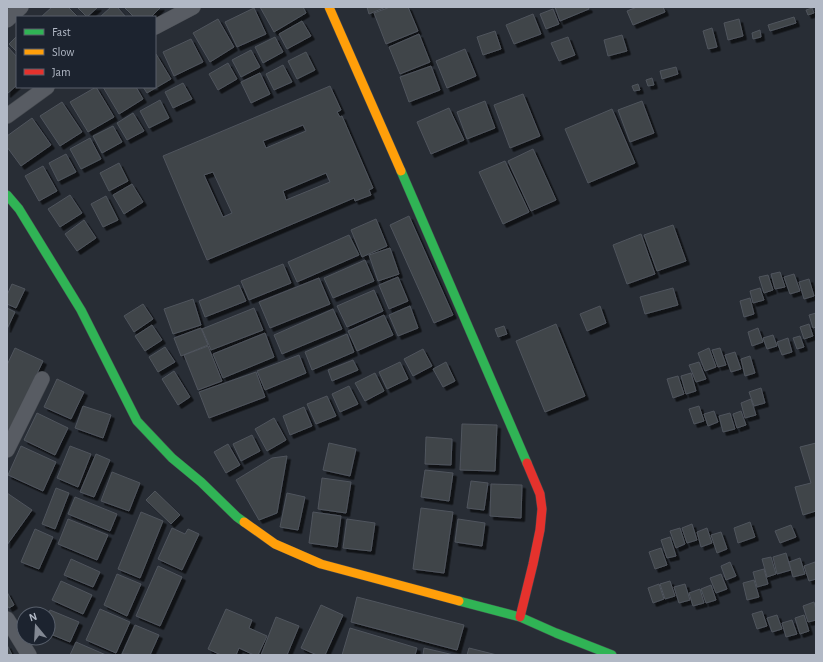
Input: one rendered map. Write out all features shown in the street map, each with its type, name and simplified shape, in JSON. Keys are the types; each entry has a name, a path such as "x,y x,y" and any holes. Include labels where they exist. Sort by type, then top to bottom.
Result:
{"street":[{"path":"7,20 21,7"},
{"path":"156,27 193,7"},
{"path":"329,7 419,210 540,494 542,509 540,530 520,617"},
{"path":"7,116 46,88"},
{"path":"7,195 19,209 81,310 137,421 172,458 201,482 237,516 275,544 321,564 520,617 556,634 612,655"},
{"path":"7,450 42,379"},
{"path":"7,619 29,655"}],"building":[{"path":"52,7 68,7 77,16 42,16"},
{"path":"77,7 98,7 88,16 86,16"},
{"path":"111,7 117,7 125,16 101,16"},
{"path":"124,7 161,7 152,16 133,16"},
{"path":"260,7 303,7 306,13 274,32"},
{"path":"367,7 386,7 369,14"},
{"path":"390,7 408,7 418,31 386,44 374,13"},
{"path":"555,7 588,7 589,9 560,21"},
{"path":"637,7 663,7 665,12 633,25 627,11"},
{"path":"254,8 266,34 237,47 225,22"},
{"path":"812,8 814,13 808,15 806,10"},
{"path":"553,9 559,24 546,29 540,14"},
{"path":"533,14 541,34 514,44 506,25"},
{"path":"794,17 796,23 770,31 768,25"},
{"path":"218,19 234,47 210,62 193,33"},
{"path":"739,19 743,36 728,40 724,23"},
{"path":"302,21 311,36 287,49 279,34"},
{"path":"712,28 717,47 708,49 703,31"},
{"path":"760,30 761,37 753,39 752,33"},
{"path":"495,31 501,49 483,55 477,37"},
{"path":"419,34 430,62 400,74 389,47"},
{"path":"622,35 627,51 608,56 604,40"},
{"path":"16,37 16,51 9,44"},
{"path":"275,37 283,52 263,63 255,47"},
{"path":"568,37 575,55 559,61 551,43"},
{"path":"191,39 203,62 174,76 163,52"},
{"path":"7,46 16,56 16,86 7,94"},
{"path":"465,49 476,76 447,88 436,61"},
{"path":"251,50 260,67 241,77 232,60"},
{"path":"306,52 315,70 297,79 288,61"},
{"path":"156,54 171,79 156,88"},
{"path":"228,63 237,79 218,90 209,74"},
{"path":"283,65 292,82 274,90 266,74"},
{"path":"431,66 440,90 409,102 400,77"},
{"path":"676,67 678,74 662,79 660,71"},
{"path":"260,73 270,94 251,103 241,82"},
{"path":"652,78 654,85 648,86 646,80"},
{"path":"183,83 192,99 173,108 165,92"},
{"path":"638,84 640,90 634,91 632,86"},
{"path":"330,86 341,110 337,112 340,117 342,116 373,188 369,190 371,195 355,201 354,198 207,260 163,156","holes":["303,125 306,131 266,148 263,141","213,172 232,213 223,217 204,175","326,173 330,182 286,200 283,191"]},
{"path":"97,88 114,117 88,132 70,102"},
{"path":"104,88 137,88 143,99 119,114"},
{"path":"144,88 156,88 147,93"},
{"path":"523,94 540,136 510,148 494,105"},
{"path":"160,100 169,118 149,128 140,111"},
{"path":"485,101 495,128 467,139 457,112"},
{"path":"642,101 654,133 630,142 618,110"},
{"path":"62,102 82,132 60,146 40,116"},
{"path":"449,108 464,140 431,154 417,122"},
{"path":"612,109 635,163 588,183 565,129"},
{"path":"133,113 144,131 127,140 117,123"},
{"path":"32,118 51,145 21,166 7,147 7,136"},
{"path":"113,126 122,142 102,153 93,136"},
{"path":"90,138 101,159 81,169 70,149"},
{"path":"533,149 556,200 531,211 508,161"},
{"path":"66,154 76,172 58,181 49,163"},
{"path":"505,161 529,212 503,224 479,172"},
{"path":"119,163 128,181 109,191 100,173"},
{"path":"43,166 57,191 39,201 25,176"},
{"path":"132,184 143,202 124,214 113,195"},
{"path":"70,195 82,213 60,227 48,209"},
{"path":"106,196 118,220 103,227 91,204"},
{"path":"409,216 453,315 434,323 390,225"},
{"path":"376,219 387,246 362,257 351,230"},
{"path":"84,220 96,238 77,251 65,234"},
{"path":"673,225 686,261 657,271 644,235"},
{"path":"641,234 655,274 627,284 613,245"},
{"path":"349,235 359,255 297,282 288,262"},
{"path":"390,248 399,274 378,281 369,255"},
{"path":"365,260 374,281 333,298 324,278"},
{"path":"283,264 291,283 249,300 241,281"},
{"path":"780,272 785,287 775,289 771,274"},
{"path":"794,274 800,291 790,294 784,277"},
{"path":"768,275 773,290 764,293 759,277"},
{"path":"398,277 408,301 389,309 379,285"},
{"path":"319,278 330,304 270,328 259,302"},
{"path":"809,279 814,296 804,299 799,282"},
{"path":"12,284 25,289 16,308 7,304 7,295"},
{"path":"239,285 246,301 205,317 199,301"},
{"path":"673,288 678,305 645,314 640,297"},
{"path":"760,288 764,300 753,303 750,291"},
{"path":"374,290 383,311 347,327 337,306"},
{"path":"750,298 754,314 744,317 740,301"},
{"path":"193,299 201,325 173,334 164,309"},
{"path":"143,304 153,319 134,332 124,316"},
{"path":"410,306 418,328 398,336 389,315"},
{"path":"600,306 606,323 587,331 580,314"},
{"path":"7,308 15,312 7,329"},
{"path":"254,308 263,330 211,350 202,329"},
{"path":"333,309 342,329 282,354 274,335"},
{"path":"816,313 816,327 813,328 809,315"},
{"path":"384,315 393,335 357,351 348,331"},
{"path":"556,324 585,396 545,412 516,341"},
{"path":"809,324 813,336 804,339 800,327"},
{"path":"152,325 162,340 145,351 135,336"},
{"path":"504,326 507,334 498,337 495,329"},
{"path":"201,328 208,345 181,356 174,338"},
{"path":"758,328 763,342 752,346 748,332"},
{"path":"265,333 274,357 223,378 213,354"},
{"path":"347,334 354,352 312,370 305,352"},
{"path":"773,335 777,346 767,349 763,338"},
{"path":"800,336 804,347 797,349 793,338"},
{"path":"788,338 792,352 782,355 777,342"},
{"path":"208,346 222,381 198,390 184,355"},
{"path":"165,347 175,362 158,372 149,357"},
{"path":"15,348 43,361 7,437 7,365"},
{"path":"709,348 716,367 705,371 698,353"},
{"path":"720,348 726,365 718,367 712,350"},
{"path":"423,349 432,366 413,376 404,359"},
{"path":"735,352 741,369 731,372 725,355"},
{"path":"299,355 306,373 265,390 257,371"},
{"path":"750,356 755,373 745,376 741,359"},
{"path":"353,360 358,370 332,381 328,370"},
{"path":"400,362 408,379 387,389 379,372"},
{"path":"446,362 455,381 443,387 433,369"},
{"path":"699,362 706,379 696,382 689,365"},
{"path":"174,371 190,397 178,405 162,379"},
{"path":"256,372 265,397 209,418 199,392"},
{"path":"375,373 384,391 365,401 355,383"},
{"path":"691,373 696,391 686,394 681,376"},
{"path":"678,376 684,394 673,398 667,379"},
{"path":"57,379 84,392 71,419 44,407"},
{"path":"349,386 358,404 340,412 332,394"},
{"path":"761,388 765,403 754,406 749,392"},
{"path":"327,396 336,416 316,424 307,404"},
{"path":"751,399 756,415 745,418 741,403"},
{"path":"83,406 111,415 103,438 75,428"},
{"path":"699,406 704,421 694,424 689,409"},
{"path":"304,407 312,426 290,435 283,416"},
{"path":"714,411 718,422 708,426 704,414"},
{"path":"741,411 746,425 737,428 733,414"},
{"path":"37,413 68,428 55,455 24,440"},
{"path":"730,413 735,429 723,432 719,416"},
{"path":"274,418 286,440 267,451 255,429"},
{"path":"462,424 497,425 495,471 460,470"},
{"path":"252,435 260,451 241,461 233,444"},
{"path":"426,437 452,439 451,465 425,464"},
{"path":"329,443 356,449 350,476 323,470"},
{"path":"816,443 816,511 803,515 795,487 811,483 800,447"},
{"path":"228,444 240,465 226,473 214,452"},
{"path":"21,446 56,462 43,491 8,475"},
{"path":"70,446 91,454 78,487 57,478"},
{"path":"96,454 110,460 94,497 80,492"},
{"path":"287,456 277,513 259,520 236,480 272,458"},
{"path":"425,470 453,473 449,501 421,497"},
{"path":"112,472 140,483 129,511 101,501"},
{"path":"322,478 351,482 346,513 318,509"},
{"path":"471,481 488,483 484,510 467,508"},
{"path":"491,484 522,485 521,518 490,516"},
{"path":"56,488 69,493 55,529 42,524"},
{"path":"155,491 180,515 171,524 146,500"},
{"path":"7,493 32,510 7,545"},
{"path":"287,493 305,497 298,530 280,527"},
{"path":"75,497 117,514 110,531 68,514"},
{"path":"421,508 453,512 444,573 413,569"},
{"path":"141,512 163,521 140,578 118,569"},
{"path":"313,512 341,516 337,547 309,543"},
{"path":"68,519 108,535 97,560 58,544"},
{"path":"347,519 375,523 371,551 343,548"},
{"path":"458,519 485,523 482,546 455,542"},
{"path":"750,522 755,537 738,543 734,528"},
{"path":"692,524 697,540 687,543 682,528"},
{"path":"791,525 796,537 780,543 775,531"},
{"path":"172,528 185,534 188,529 199,534 182,570 158,559"},
{"path":"680,528 685,544 676,548 670,531"},
{"path":"707,528 712,543 701,547 697,532"},
{"path":"35,529 53,537 39,569 21,562"},
{"path":"721,532 727,549 717,553 711,535"},
{"path":"670,537 676,556 667,558 661,540"},
{"path":"661,548 667,565 655,569 649,552"},
{"path":"786,553 791,570 777,574 773,557"},
{"path":"771,557 776,574 767,577 762,559"},
{"path":"800,558 805,574 793,577 789,562"},
{"path":"71,559 100,572 93,587 64,575"},
{"path":"730,562 736,576 726,580 721,566"},
{"path":"815,562 816,579 809,581 804,566"},
{"path":"158,566 182,577 160,626 136,616"},
{"path":"764,569 768,584 757,587 753,572"},
{"path":"117,574 141,584 127,616 104,605"},
{"path":"721,574 727,589 716,593 710,578"},
{"path":"754,580 759,597 747,600 743,583"},
{"path":"61,581 92,595 83,614 52,600"},
{"path":"670,581 675,596 665,599 660,584"},
{"path":"659,584 664,599 653,603 648,588"},
{"path":"685,584 690,600 679,603 674,587"},
{"path":"711,585 716,600 706,603 701,589"},
{"path":"700,589 704,603 693,606 689,593"},
{"path":"7,592 14,605 9,608 7,605"},
{"path":"357,597 464,625 457,650 351,622"},
{"path":"814,602 816,620 808,622 803,606"},
{"path":"321,605 343,615 325,655 317,655 301,648"},
{"path":"100,609 130,622 116,653 86,640"},
{"path":"226,609 252,620 249,628 267,636 258,655 254,655 239,648 236,655 221,655 208,649"},
{"path":"762,611 767,626 757,629 752,614"},
{"path":"56,612 79,622 70,642 56,636"},
{"path":"777,615 782,629 772,632 767,618"},
{"path":"804,615 809,631 800,634 795,618"},
{"path":"276,617 299,626 287,655 261,655"},
{"path":"792,620 797,634 786,637 782,623"},
{"path":"135,625 159,635 150,655 122,654"},
{"path":"350,628 417,648 415,655 342,655"},
{"path":"76,642 106,655 70,655"},
{"path":"7,645 12,655 7,655"},
{"path":"424,648 454,655 423,655"},
{"path":"469,648 497,655 467,655"}],"traffic: fast":[{"path":"401,171 527,463"},
{"path":"7,195 19,209 81,310 137,421 172,458 201,482 244,522"},
{"path":"459,601 520,617 612,655"}],"traffic: slow":[{"path":"329,7 401,171"},
{"path":"244,522 275,544 321,564 459,601"}],"traffic: jam":[{"path":"520,617 540,530 542,509 540,494 527,463"}]}
